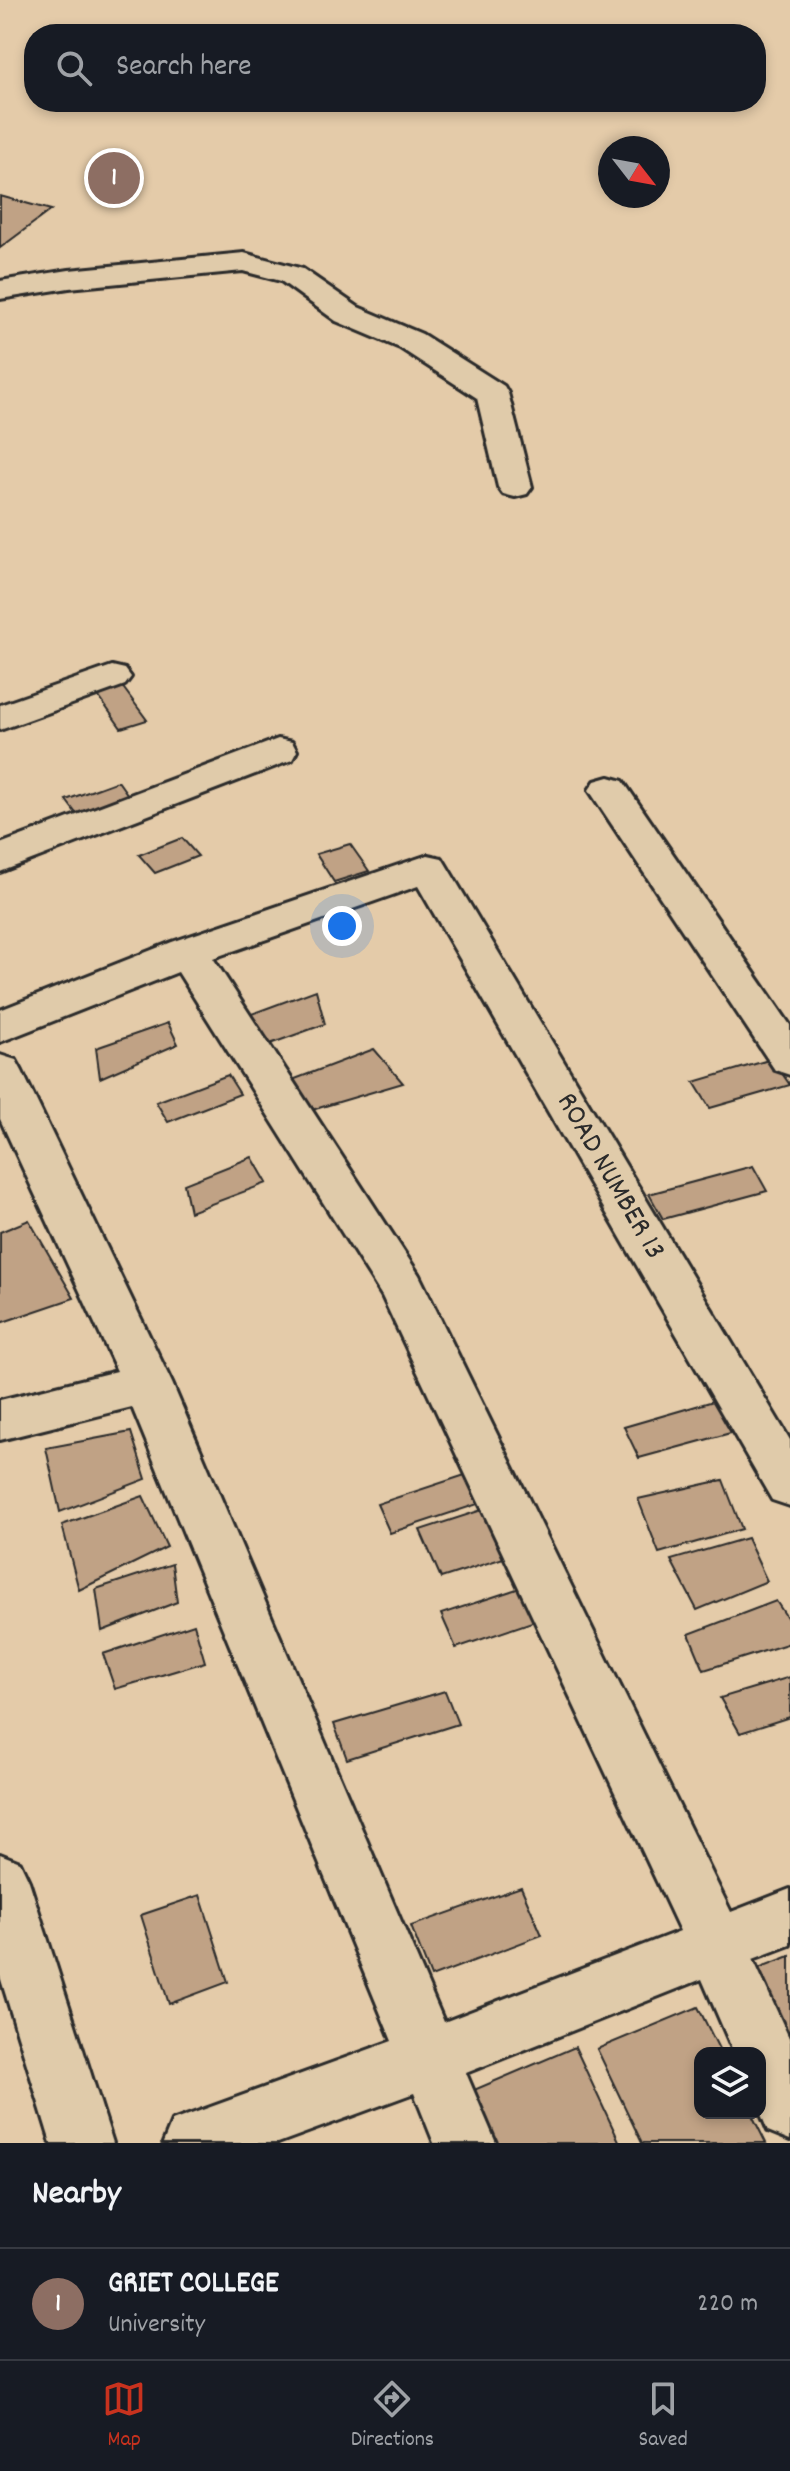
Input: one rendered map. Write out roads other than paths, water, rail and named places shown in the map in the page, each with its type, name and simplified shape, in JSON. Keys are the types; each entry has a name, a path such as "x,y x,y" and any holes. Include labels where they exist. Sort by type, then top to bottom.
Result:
{"street":[{"path":"0,290 69,279 244,262 292,275 347,314 411,341 492,393 515,487"},
{"path":"0,718 112,677"},
{"path":"0,859 278,751"},
{"path":"609,790 790,1059"},
{"name":"ROAD NUMBER 13","path":"187,952 428,868 790,1485"},
{"path":"0,1027 187,952 402,1288 717,1946 790,2109"},
{"path":"0,1071 147,1383 465,2143"},
{"path":"0,1420 147,1383"},
{"path":"0,1881 82,2143"},
{"path":"194,2143 430,2057 790,1917"}],"place":[{"name":"GRIET COLLEGE","path":"114,178"}]}
